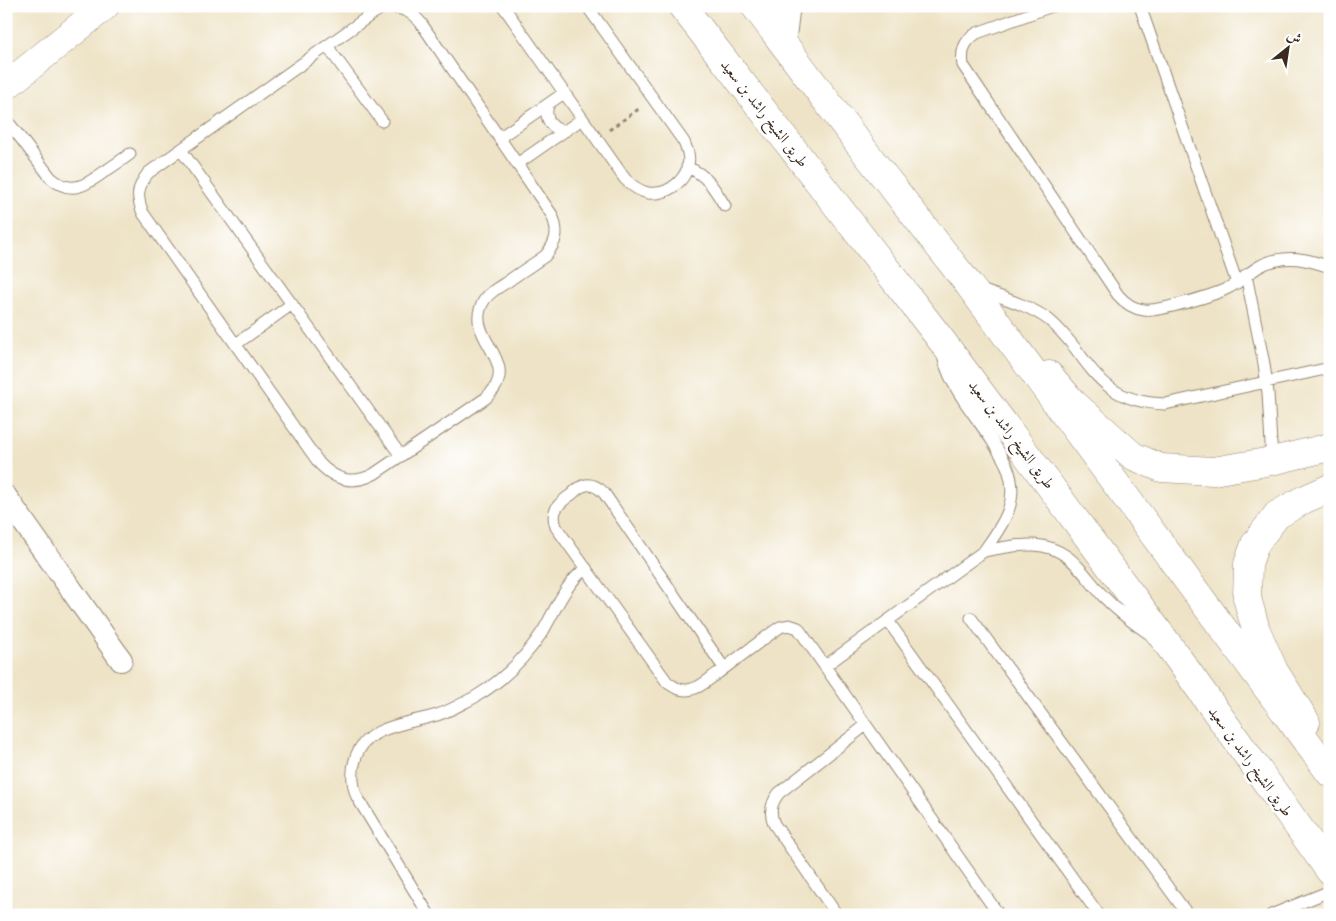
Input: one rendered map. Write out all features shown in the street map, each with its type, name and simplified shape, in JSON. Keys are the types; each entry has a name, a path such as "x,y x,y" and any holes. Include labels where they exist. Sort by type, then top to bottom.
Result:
{"main road":[{"path":"6,86 105,6"},
{"name":"طريق الشيخ راشد بن سعيد","path":"682,6 939,337 1167,643 1330,871"},
{"path":"755,6 969,285 1330,774"},
{"path":"969,285 1074,403 1133,456 1161,468 1213,471 1272,461 1330,448"},
{"path":"1330,488 1303,500 1277,515 1255,544 1248,564 1247,598 1256,630 1274,670 1330,762"}],"street":[{"path":"790,6 784,45 859,144"},
{"path":"6,496 121,660"}],"lane":[{"path":"503,6 625,179 635,188 647,193 660,193 672,188 682,179 687,167 688,154 684,142 587,6"},
{"path":"1052,6 970,37 962,50 963,65 1118,295 1125,302 1134,308 1155,310 1221,292 1254,269 1265,263 1278,260 1293,258 1308,260 1330,267"},
{"path":"1140,6 1241,279 1264,364 1272,461"},
{"path":"389,7 407,10 421,23 500,138 552,215 556,232 555,241 545,256 494,290 486,297 481,306 479,316 480,327 499,365 499,377 494,389 486,398 367,478 349,480 332,475 320,463 143,213 139,203 138,192 141,182 148,174 327,46 380,10 389,7"},
{"path":"327,46 382,121"},
{"path":"500,138 564,93"},
{"path":"548,105 546,111 549,122 559,130 565,131"},
{"path":"517,164 582,118"},
{"path":"6,119 51,178 63,186 78,187 85,185 130,154"},
{"path":"181,150 400,456"},
{"path":"687,167 705,177 725,206"},
{"path":"969,285 1041,314 1059,329 1101,381 1112,390 1138,401 1165,404 1330,368"},
{"path":"236,344 292,304"},
{"path":"825,666 984,551 1008,511 1011,497 1011,482 1008,468 950,378 944,363 939,337"},
{"path":"724,668 604,493 599,488 585,486 579,488 560,502 554,515 556,527 667,682 673,687 680,690 698,687 724,668 780,626 789,625 798,628 999,915"},
{"path":"984,551 1022,544 1036,544 1060,552 1078,565 1103,596 1123,615 1148,633 1167,643"},
{"path":"430,915 357,797 353,787 352,776 356,756 370,737 380,731 439,715 476,696 494,684 527,652 573,580 586,568"},
{"path":"971,618 1188,915"},
{"path":"888,621 1099,915"},
{"path":"837,915 774,824 770,813 774,800 780,793 866,725"},
{"path":"1271,915 1330,891"}],"path":[{"path":"597,139 653,98"}]}
